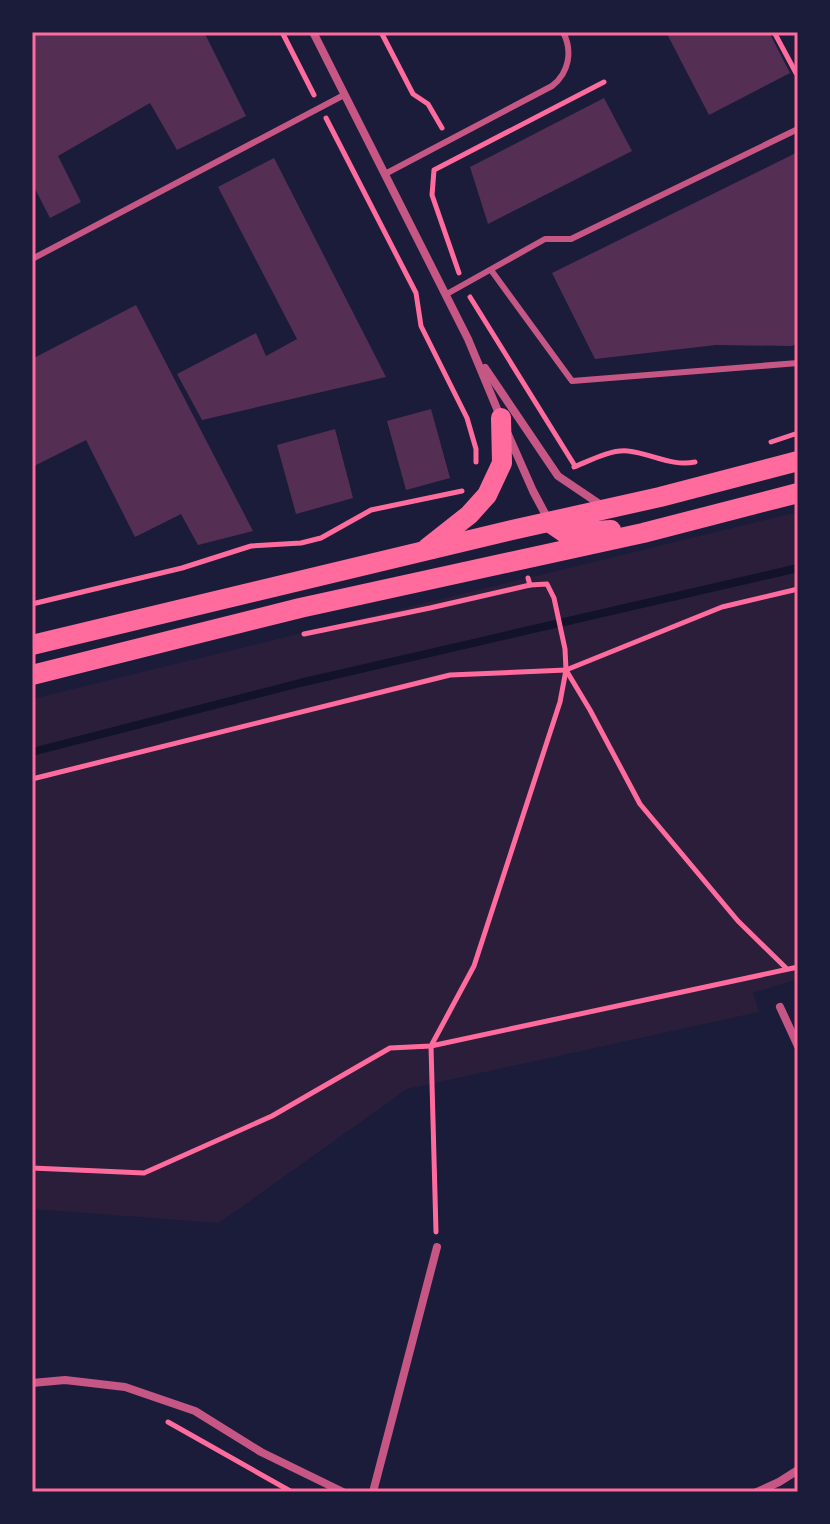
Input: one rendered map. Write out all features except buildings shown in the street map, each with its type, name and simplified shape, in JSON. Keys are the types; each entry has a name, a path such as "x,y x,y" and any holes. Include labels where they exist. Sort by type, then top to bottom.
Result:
{"main road":[{"path":"421,553 469,515 487,495 502,463 501,418"},
{"path":"32,645 798,461"},
{"path":"32,675 300,608 643,533 798,493"},
{"path":"549,522 565,533 606,529 643,533"}],"street":[{"path":"313,32 475,354 549,522"},
{"path":"475,354 558,476 607,509"},
{"path":"780,1007 798,1046"},
{"path":"373,1492 437,1247"},
{"path":"32,1383 65,1380 125,1387 195,1411 261,1452 343,1492"},
{"path":"757,1492 798,1470"}],"lane":[{"path":"385,174 561,79 569,57 568,40 563,32"},
{"path":"32,259 344,95"},
{"path":"445,295 545,239 571,239 798,129"},
{"path":"491,270 572,381 798,363"}],"path":[{"path":"282,32 416,293 421,326 469,426 476,449 474,473"},
{"path":"381,32 413,94 428,104 457,157"},
{"path":"774,32 798,72"},
{"path":"575,466 464,285 432,195 434,170 604,82"},
{"path":"759,446 798,433"},
{"path":"558,476 575,466 625,450 674,462 690,464 704,460"},
{"path":"32,604 182,568 251,546 301,543 321,538 371,510 464,491 469,482"},
{"path":"304,634 530,585"},
{"path":"32,779 450,675 566,670 722,607 798,589"},
{"path":"437,1247 431,1046 474,966 560,702 566,670 565,649 554,598"},
{"path":"566,670 640,804 738,921 787,969"},
{"path":"32,1168 144,1173 272,1116 390,1048 431,1046 798,967"},
{"path":"158,1418 292,1492"}],"shaded area":[{"path":"798,512 798,979 753,993 759,1012 407,1089 219,1223 32,1209 32,699"}],"waterway":[{"path":"32,752 300,683 798,568"}]}
